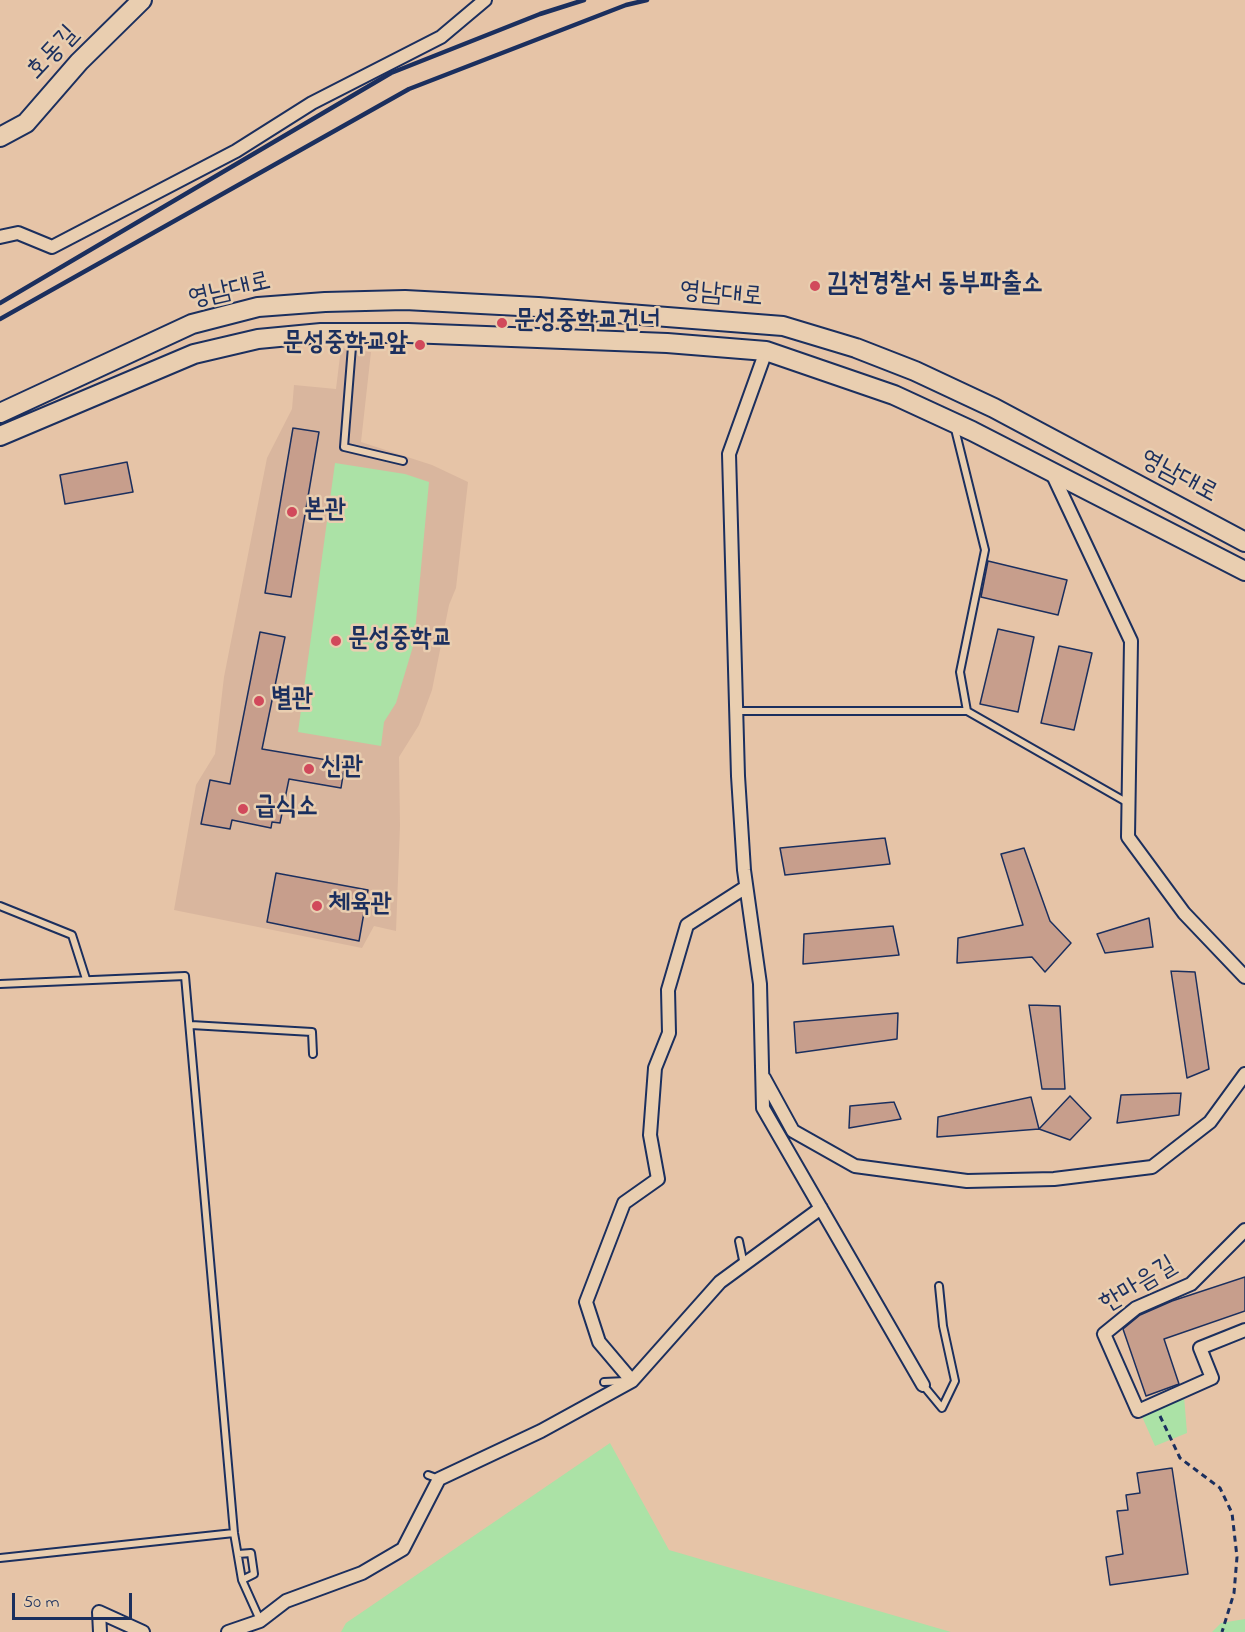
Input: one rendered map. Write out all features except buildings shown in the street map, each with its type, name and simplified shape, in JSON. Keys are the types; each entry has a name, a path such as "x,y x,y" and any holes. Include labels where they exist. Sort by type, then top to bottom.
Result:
{"main road":[{"name":"호동길","path":"0,137 26,123 78,62 142,0"},
{"name":"영남대로","path":"0,413 85,371 192,324 223,314 258,307 325,302 405,300 527,306 783,326 856,348 935,380 994,408 1245,542"},
{"name":"영남대로","path":"0,436 194,354 258,339 321,333 537,336 766,351 894,394 1051,471 1245,571"},
{"name":"영남대로","path":"0,403 85,371"}],"street":[{"path":"0,237 18,233 52,246 236,151 312,103 441,37 485,0"},
{"path":"766,351 729,454 736,711 746,887 760,984 763,1108 922,1385"},
{"path":"1051,471 1131,641 1128,837 1184,913 1245,977"},
{"path":"632,1381 599,1342 586,1302 624,1203 658,1179 650,1136 655,1068 669,1033 668,990 687,925 746,887"},
{"path":"762,1075 793,1131 855,1166 967,1181 1054,1179 1152,1167 1210,1122 1245,1074"},
{"path":"228,1632 260,1621 286,1601 362,1573 403,1549 433,1477 541,1431 632,1381 720,1282 821,1208"},
{"name":"한마음길","path":"1155,1404 1137,1411 1104,1334 1136,1308 1191,1284 1245,1230"},
{"path":"1155,1404 1212,1378 1200,1348 1245,1330"},
{"path":"100,1632 99,1612 143,1632"}],"lane":[{"path":"354,333 344,447 403,461"},
{"path":"953,422 985,550 960,672 967,711"},
{"path":"736,711 967,711 1128,803"},
{"path":"0,906 72,934 86,979"},
{"path":"0,984 185,976 234,1533 242,1580 260,1621"},
{"path":"191,1025 312,1032 313,1054"},
{"path":"739,1241 744,1265"},
{"path":"922,1385 942,1408 955,1381 943,1326 939,1286"},
{"path":"604,1382 632,1381"},
{"path":"0,1558 234,1533"},
{"path":"238,1554 250,1553 254,1574 242,1580"}],"path":[{"path":"1155,1404 1180,1458 1220,1488 1232,1513 1237,1557 1234,1593 1222,1632"}],"shaded area":[{"name":"문성중학교","path":"341,348 371,352 361,442 432,465 468,482 456,588 449,605 432,690 419,725 399,757 400,826 396,931 374,926 362,948 174,910 196,785 215,754 224,677 267,458 292,409 294,385 336,389"}],"green space":[{"path":"335,463 405,474 429,482 414,643 396,703 384,722 381,746 298,732"},
{"path":"1184,1396 1187,1433 1155,1446 1140,1412"},
{"path":"610,1443 669,1550 951,1632 341,1632 346,1623"},
{"path":"1245,1619 1245,1632 1212,1632 1221,1623"}],"railway":[{"path":"0,303 391,73 540,14 584,0"},
{"path":"0,319 409,89 626,5 647,0"}],"place":[{"name":"김천경찰서 동부파출소","path":"815,286"},
{"name":"문성중학교건너","path":"502,323"},
{"name":"문성중학교앞","path":"420,345"},
{"name":"본관","path":"292,512"},
{"name":"문성중학교","path":"336,641"},
{"name":"별관","path":"259,701"},
{"name":"신관","path":"309,769"},
{"name":"급식소","path":"243,809"},
{"name":"체육관","path":"317,906"}]}
